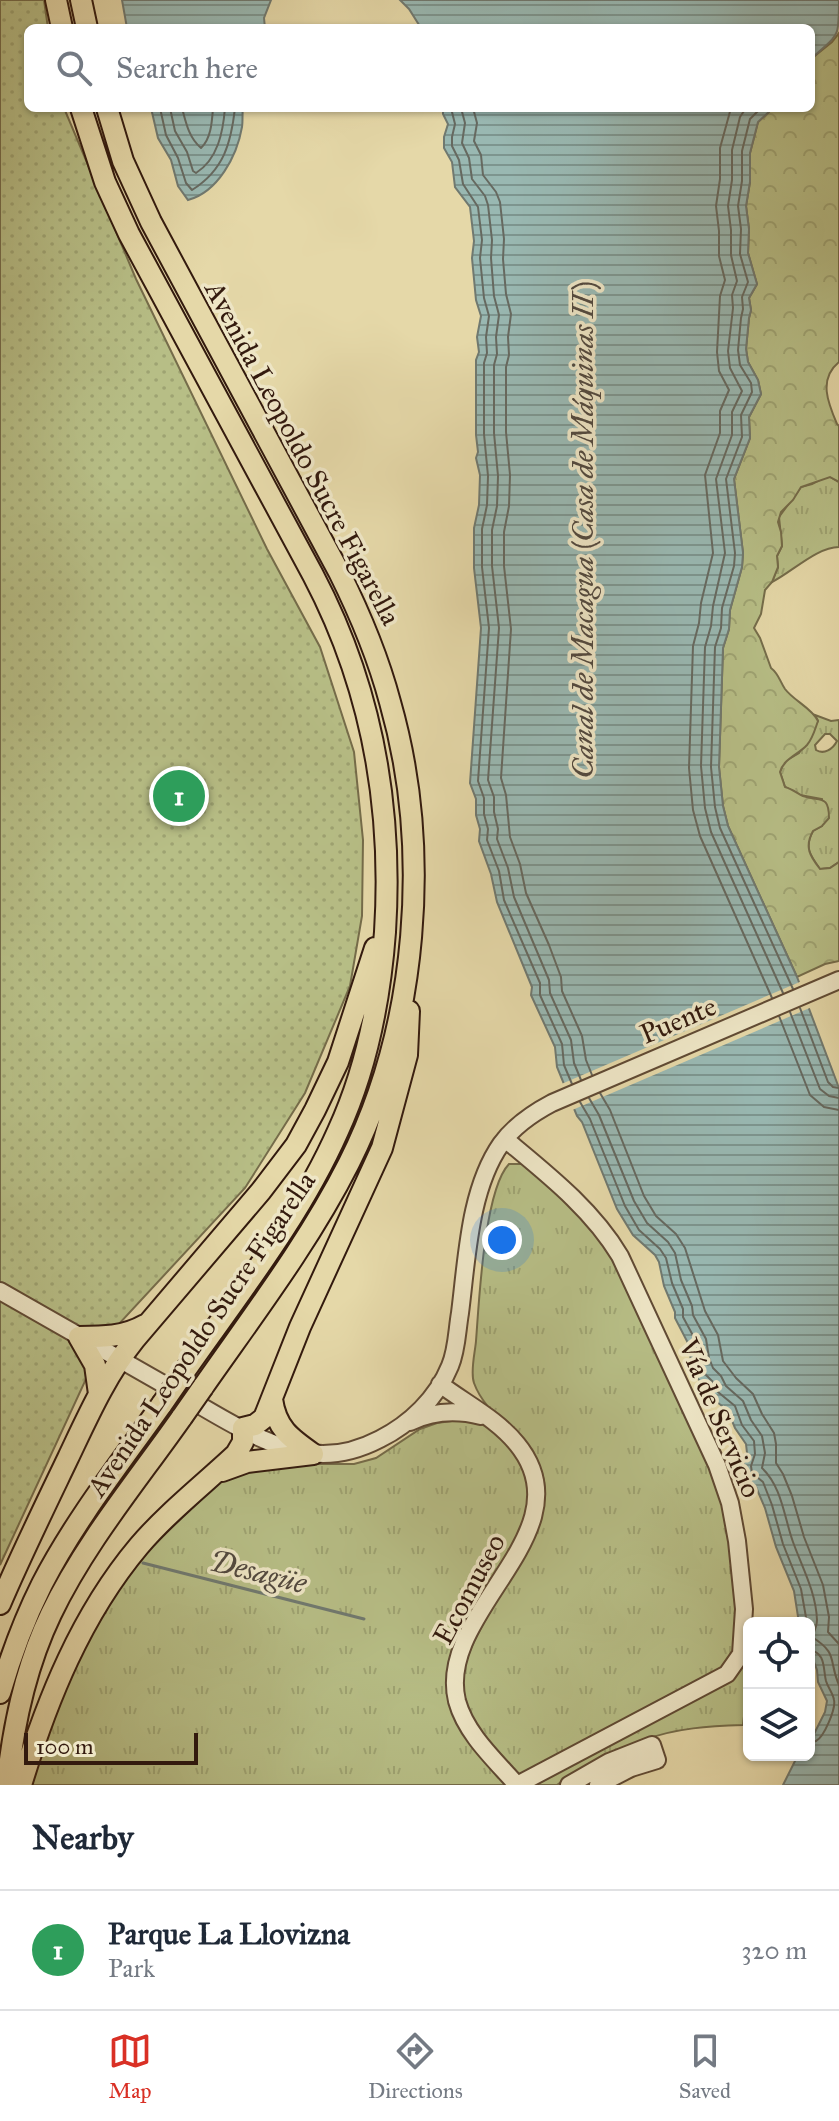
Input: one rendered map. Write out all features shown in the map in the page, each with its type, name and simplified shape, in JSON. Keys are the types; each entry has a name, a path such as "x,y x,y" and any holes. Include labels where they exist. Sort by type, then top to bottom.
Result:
{"main road":[{"path":"56,0 61,24"},
{"path":"81,0 86,24"},
{"name":"Avenida Leopoldo Sucre Figarella","path":"0,1693 24,1625 54,1562 306,1194 339,1129 356,1084 377,1003 386,914 387,847 381,789 373,738 346,648 325,597 129,234 105,182 82,112"},
{"name":"Avenida Leopoldo Sucre Figarella","path":"7,1785 14,1732 26,1680 49,1617 84,1557 294,1257 349,1163 375,1105 387,1068 406,979 412,914 411,821 397,728 374,649 339,572 151,222 123,161 108,112"},
{"path":"0,1604 99,1394 119,1360 277,1171 300,1137 338,1062 386,914"},
{"path":"21,1785 75,1644 124,1564 236,1454 243,1442 243,1428 255,1425 264,1418 284,1363 368,1179 389,1125 407,1055 409,1013 406,979"},
{"path":"79,1337 112,1337 147,1324"},
{"path":"79,1337 95,1365 99,1394"},
{"path":"272,1399 274,1412 285,1432 313,1454"},
{"path":"214,1474 247,1462 313,1454"}],"street":[{"name":"Puente","path":"454,1353 479,1190 485,1172 505,1139 528,1118 552,1103 831,982"},
{"name":"Vía de Servicio","path":"505,1139 583,1208 620,1256 723,1479 734,1520 744,1609 741,1654 727,1674 517,1785"},
{"path":"0,1291 119,1360 280,1446 313,1454 346,1452 433,1414 480,1413"},
{"path":"398,1428 424,1406 440,1384 454,1353"},
{"name":"Ecomuseo","path":"454,1353 457,1380 465,1398 480,1413"},
{"name":"Ecomuseo","path":"440,1384 511,1437 524,1454 533,1477 535,1512 526,1538 473,1624 456,1672 456,1698 460,1709 472,1731 517,1785"},
{"path":"569,1785 609,1762 652,1745 657,1760 631,1768 598,1785"}],"green space":[{"path":"0,0 44,0 47,24 24,24 24,112 66,112 136,279 267,549 320,647 354,752 363,840 362,916 350,986 305,1093 245,1188 104,1340 0,1565"},
{"path":"839,33 839,362 829,376 827,392 839,426 839,482 830,477 801,487 781,512 778,522 782,546 777,556 778,567 765,590 761,614 754,628 771,668 785,689 818,721 809,742 785,763 780,772 785,787 803,796 822,800 827,805 829,818 813,831 809,851 820,869 830,868 839,862 839,961 797,977 728,826 723,806 719,767 723,648 743,553 734,479 750,438 749,417 761,394 746,349 751,310 749,298 757,284 748,253 746,206 750,153 758,122 769,112 815,112 815,56"},
{"path":"825,477 839,482 839,547 813,555 772,582 782,546 779,517 801,487"},
{"path":"815,715 831,721 839,720 839,862 830,868 820,869 809,847 813,831 822,826 822,799 800,795 785,787 780,772 784,762 799,753 818,721","holes":["825,734 830,734 837,741 833,746 825,751 816,750 815,745"]},
{"path":"509,1164 523,1164 584,1218 616,1261 718,1482 731,1536 738,1601 738,1644 729,1665 523,1777 476,1726 466,1708 462,1683 468,1657 480,1630 529,1546 540,1518 545,1492 543,1474 536,1459 491,1411 473,1379 488,1221 501,1178"},
{"path":"466,1419 492,1428 516,1453 527,1480 529,1497 521,1531 468,1624 452,1698 511,1785 26,1785 91,1627 145,1547 223,1476 284,1464 354,1464 376,1458 420,1429"},
{"path":"743,1656 743,1725 693,1728 656,1736 614,1754 557,1785 529,1785 727,1680"}],"water":[{"path":"122,0 271,0 265,24 126,24"},
{"path":"400,0 839,0 836,35 815,55 815,24 418,24"},
{"path":"152,112 243,112 239,138 231,161 217,181 199,196 188,200 178,186 171,160 158,138"},
{"name":"Canal de Macagua (Casa de Máquinas II)","path":"443,112 769,112 758,122 750,153 746,206 748,253 757,284 749,298 751,310 746,349 761,394 749,417 750,438 734,479 743,553 723,648 719,767 728,826 797,977 839,1088 839,1785 783,1785 795,1761 815,1761 815,1732 825,1712 827,1701 818,1682 815,1665 815,1617 798,1617 794,1591 776,1547 765,1508 756,1487 745,1475 746,1444 728,1411 711,1397 698,1379 691,1362 689,1345 664,1286 659,1262 633,1235 617,1209 557,1067 555,1047 531,995 532,987 497,902 479,841 476,799 470,783 481,628 474,568 474,528 480,475 476,458 476,360 481,316 476,300 470,207 455,187 452,162 444,148 448,124"}],"pier":[{"path":"802,981 812,1007 570,1111 559,1085"}],"waterway":[{"name":"Desagüe","path":"143,1563 364,1619"}],"place":[{"name":"Parque La Llovizna","path":"179,796"}]}
